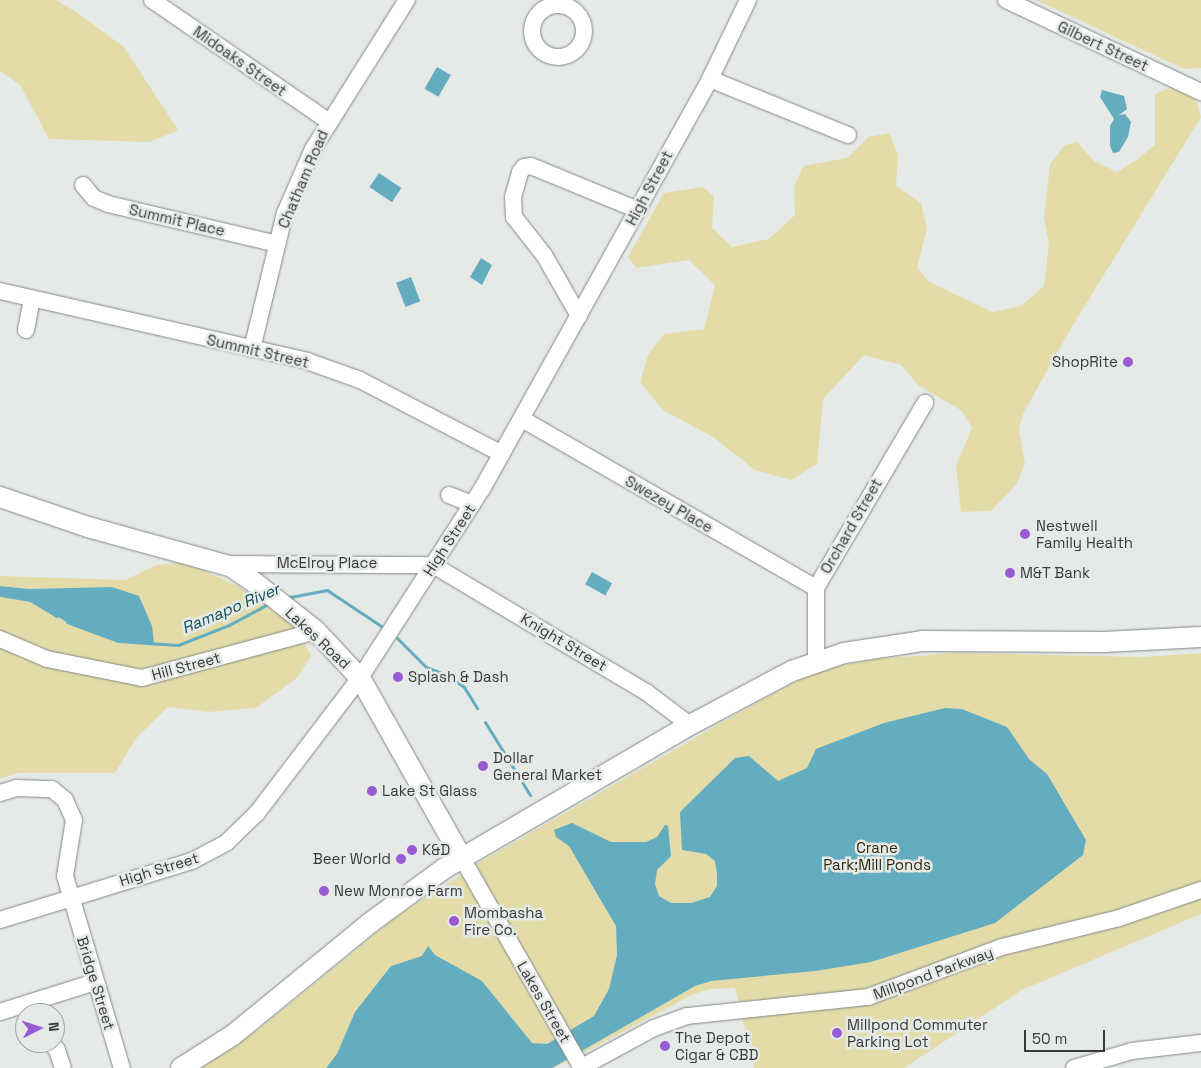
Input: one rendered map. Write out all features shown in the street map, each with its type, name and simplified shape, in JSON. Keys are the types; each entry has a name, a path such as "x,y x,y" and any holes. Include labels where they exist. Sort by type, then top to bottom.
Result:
{"main road":[{"name":"Lakes Road","path":"0,497 88,527 221,564 254,582 316,631 360,678 462,858"},
{"path":"181,1068 233,1035 390,907 462,858 690,725 816,661 869,648 922,641 1104,642 1201,637"}],"street":[{"name":"Midoaks Street","path":"152,0 328,121"},
{"name":"Chatham Road","path":"252,349 285,213 328,121 407,0"},
{"name":"High Street","path":"0,920 192,861 227,842 257,813 360,678 472,504 522,420 710,79 748,0"},
{"name":"Gilbert Street","path":"1006,0 1201,92"},
{"path":"710,79 848,135"},
{"path":"579,316 544,255 514,217 513,197 520,172 524,167 531,166 638,210"},
{"name":"Summit Place","path":"84,185 94,198 108,204 277,244"},
{"name":"Summit Street","path":"0,291 307,362 360,380 502,454"},
{"path":"26,330 32,299"},
{"name":"Orchard Street","path":"816,661 816,588 925,403"},
{"name":"Swezey Place","path":"522,420 816,588"},
{"path":"449,495 472,504"},
{"name":"McElroy Place","path":"221,564 433,565"},
{"name":"Knight Street","path":"433,565 646,692 690,725"},
{"name":"Hill Street","path":"0,639 47,659 142,678 316,631"},
{"name":"Bridge Street","path":"0,793 16,788 52,789 65,800 74,820 64,876 122,1068"},
{"name":"Lakes Street","path":"462,858 580,1065"},
{"name":"Millpond Parkway","path":"580,1065 654,1028 687,1016 868,997 1002,947 1119,918 1201,890"},
{"path":"47,1003 95,982"},
{"path":"0,1012 15,1010"},
{"path":"1074,1068 1132,1051 1201,1043"},
{"path":"58,1053 63,1068"}],"green space":[{"path":"0,0 56,0 76,12 124,47 178,130 150,142 49,139 20,85 0,71"},
{"path":"1036,0 1201,0 1201,68 1184,69"},
{"path":"1169,88 1195,97 1201,117 1070,330 1023,414 1019,429 1025,464 1016,485 991,511 961,512 956,465 972,428 962,411 918,385 901,365 864,355 823,399 817,464 791,480 755,470 713,437 663,410 640,382 648,355 664,334 704,329 715,285 689,260 636,268 628,257 664,193 702,187 714,196 712,228 732,247 769,239 795,215 794,187 803,166 847,158 868,137 889,133 898,154 896,186 921,203 927,229 917,267 929,282 993,312 1021,306 1044,286 1049,244 1044,218 1050,164 1065,145 1077,142 1094,161 1117,172 1138,159 1155,145 1155,94"},
{"path":"185,562 240,587 293,624 311,656 298,677 256,708 208,712 168,707 137,737 115,773 17,773 0,779 0,596 30,600 73,626 118,641 154,643 112,587 29,589 0,586 0,576 125,580 156,565"},
{"name":"Crane Park;Mill Ponds","path":"955,653 1143,657 1201,653 1201,914 1022,990 904,1068 754,1068 735,988 709,989 692,995 555,1068 200,1068 259,1029 396,917 482,861 798,680 837,666 876,659"}],"water":[{"path":"437,67 451,75 438,97 424,89"},
{"path":"1102,90 1124,96 1127,109 1119,115 1125,114 1131,122 1128,137 1119,152 1113,153 1110,146 1110,126 1114,119 1100,97"},
{"path":"379,173 401,188 392,202 369,187"},
{"path":"481,258 492,265 482,285 470,277"},
{"path":"411,277 420,301 405,307 396,283"},
{"path":"592,572 612,583 605,595 585,584"},
{"path":"0,586 29,589 112,587 139,596 152,626 154,643 118,641 73,626 30,600 0,595"},
{"path":"945,708 962,709 1007,727 1029,759 1047,774 1086,840 1083,855 995,923 871,962 815,971 711,981 695,986 552,1068 326,1068 337,1054 355,1012 391,966 422,956 428,946 435,955 482,981 532,1043 547,1044 594,1016 609,989 617,955 616,926 569,846 556,837 554,830 572,823 611,842 646,842 657,837 665,825 668,826 671,856 657,870 655,884 659,896 671,903 691,903 710,897 717,886 717,873 715,861 706,854 682,850 680,812 735,758 749,756 778,781 807,768 816,749 884,723"}],"waterway":[{"name":"Ramapo River","path":"285,598 327,590 381,626"},
{"name":"Ramapo River","path":"0,595 30,600 57,616"},
{"name":"Ramapo River","path":"67,622 118,641 178,645 229,625 270,603"},
{"name":"Ramapo River","path":"397,638 426,667 447,675 464,687 477,708"},
{"name":"Ramapo River","path":"485,722 530,795"}],"place":[{"name":"ShopRite","path":"1128,362"},
{"name":"Nestwell Family Health","path":"1025,534"},
{"name":"M&T Bank","path":"1010,573"},
{"name":"Splash & Dash","path":"398,677"},
{"name":"Dollar General Market","path":"483,766"},
{"name":"Lake St Glass","path":"372,791"},
{"name":"K&D","path":"412,850"},
{"name":"Beer World","path":"401,859"},
{"name":"New Monroe Farm","path":"324,891"},
{"name":"Mombasha Fire Co.","path":"454,921"},
{"name":"Millpond Commuter Parking Lot","path":"837,1033"},
{"name":"The Depot Cigar & CBD","path":"665,1046"}]}
